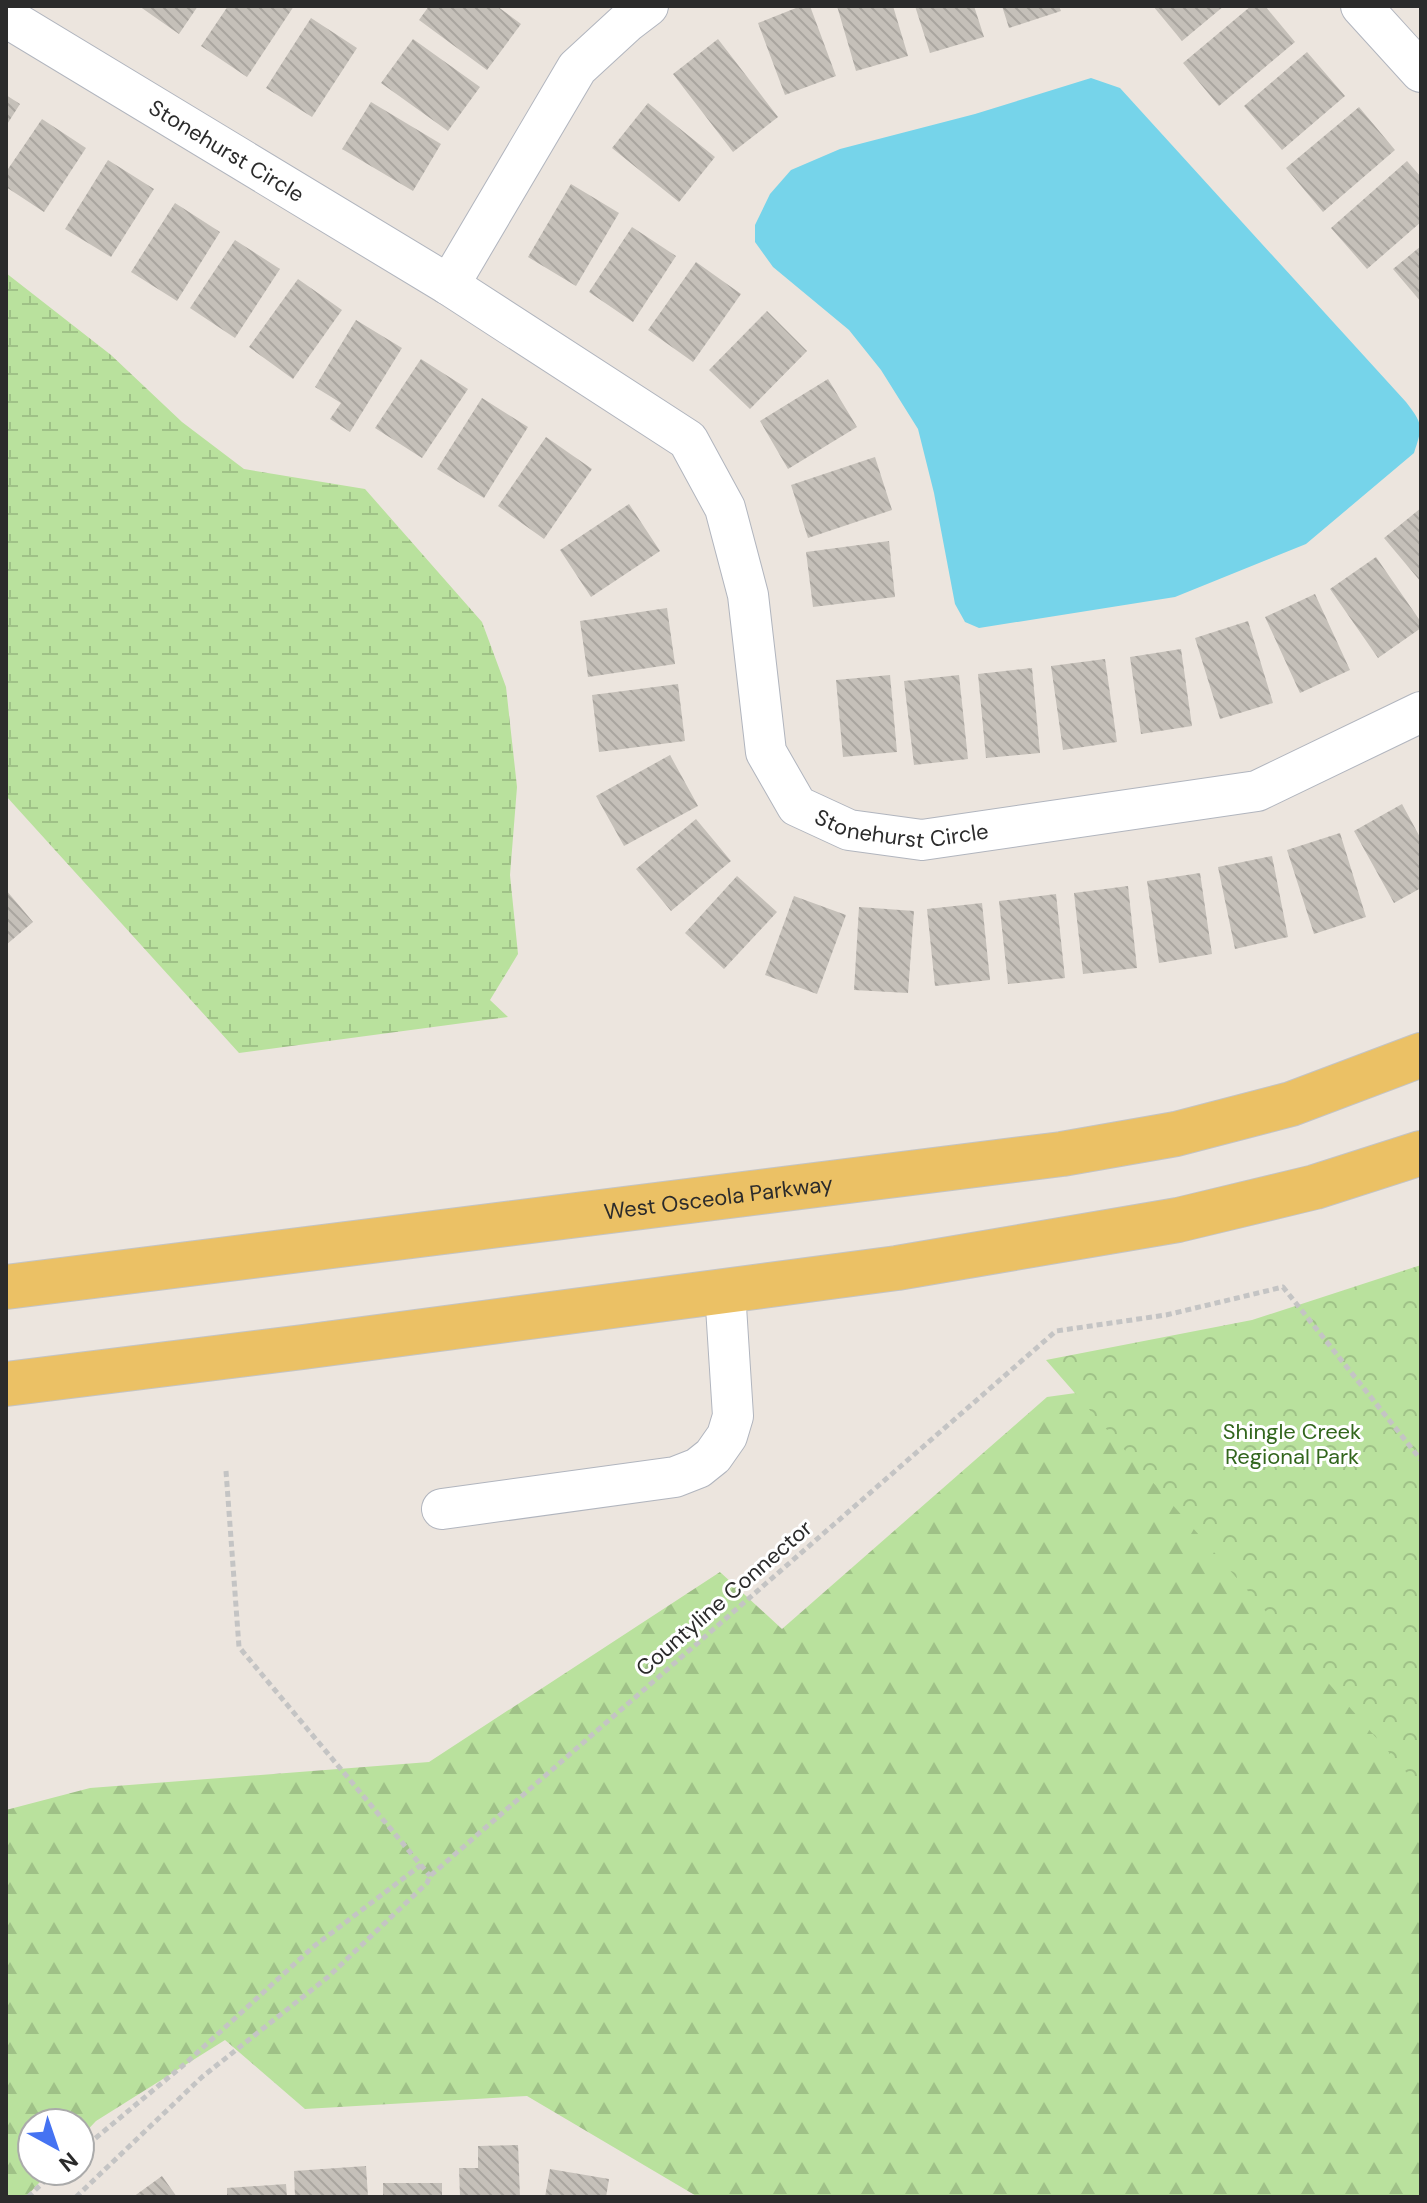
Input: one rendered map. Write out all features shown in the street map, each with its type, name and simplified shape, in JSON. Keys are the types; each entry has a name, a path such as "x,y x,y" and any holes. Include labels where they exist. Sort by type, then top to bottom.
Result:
{"main road":[{"name":"West Osceola Parkway","path":"6,1287 1062,1154 1176,1134 1291,1104 1421,1055"},
{"path":"6,1384 897,1268 1178,1220 1315,1187 1421,1153"}],"street":[{"path":"449,285 577,68 648,6"},
{"path":"1361,6 1421,72"},
{"name":"Stonehurst Circle","path":"6,17 449,285 688,440 725,508 748,595 766,752 797,806 849,830 922,840 1257,791 1421,712"},
{"path":"442,1509 675,1477 698,1468 713,1456 727,1436 733,1416 725,1291"}],"path":[{"name":"Countyline Connector","path":"430,1876 1056,1331 1166,1315 1283,1287 1421,1460"},
{"path":"76,2197 202,2077 328,1977 427,1883 430,1876 239,1647 226,1471"},
{"path":"96,2138 186,2063 313,1947 421,1865"}],"green space":[{"path":"6,273 111,355 182,422 244,469 365,489 482,622 506,687 517,787 510,875 518,954 490,1000 508,1017 239,1053 6,796"},
{"name":"Shingle Creek Regional Park","path":"1421,1265 1421,1789 1046,1360 1252,1320"},
{"path":"1255,1368 1421,1556 1421,2197 698,2197 527,2096 305,2109 225,2040 96,2121 96,2107 16,2107 16,2187 35,2187 26,2197 6,2197 6,1810 90,1788 429,1762 720,1572 782,1629 1047,1397"}],"water":[{"path":"1091,78 1120,88 1406,402 1416,415 1420,426 1419,437 1414,453 1306,544 1175,597 979,628 965,622 955,604 934,493 918,429 881,370 849,330 773,267 755,242 755,225 770,194 791,170 840,149 975,114"}],"building":[{"path":"139,6 198,6 179,34"},
{"path":"228,6 294,6 247,77 201,46"},
{"path":"429,6 497,6 521,24 487,70 419,20"},
{"path":"801,6 810,6 836,76 785,95 758,23"},
{"path":"837,6 893,6 908,56 856,71"},
{"path":"915,6 974,6 984,37 930,53"},
{"path":"1002,6 1059,6 1061,11 1009,28"},
{"path":"1153,6 1224,6 1182,41"},
{"path":"1251,6 1265,6 1295,42 1219,106 1183,63"},
{"path":"311,18 357,48 312,117 266,88"},
{"path":"413,39 480,87 448,131 381,83"},
{"path":"718,39 778,117 733,152 673,74"},
{"path":"1307,52 1345,96 1282,150 1244,106"},
{"path":"6,95 20,104 6,126"},
{"path":"371,102 441,144 413,191 342,149"},
{"path":"648,103 715,157 679,202 612,148"},
{"path":"1359,107 1395,150 1323,212 1286,168"},
{"path":"42,119 86,148 44,212 6,187 6,172"},
{"path":"108,160 154,189 111,257 65,229"},
{"path":"1407,161 1421,177 1421,222 1367,269 1331,228"},
{"path":"571,184 619,213 576,286 528,257"},
{"path":"175,203 220,232 177,301 131,272"},
{"path":"632,227 676,256 633,322 589,292"},
{"path":"235,240 280,269 235,338 190,308"},
{"path":"1421,246 1421,302 1393,269"},
{"path":"696,262 741,294 693,362 648,330"},
{"path":"298,279 342,310 293,379 249,347"},
{"path":"767,311 807,351 750,409 709,370"},
{"path":"356,320 402,348 350,432 330,419 341,403 315,387"},
{"path":"421,359 468,389 422,458 375,428"},
{"path":"828,379 857,427 788,469 760,421"},
{"path":"482,398 528,427 484,498 437,469"},
{"path":"546,437 592,469 544,539 498,506"},
{"path":"875,457 892,510 808,538 791,485"},
{"path":"629,504 660,551 591,597 560,550"},
{"path":"1421,508 1421,582 1384,538"},
{"path":"889,541 895,597 813,607 806,552"},
{"path":"1376,557 1421,622 1421,628 1378,658 1330,589"},
{"path":"1315,594 1350,670 1300,693 1265,617"},
{"path":"667,608 675,664 588,677 580,621"},
{"path":"1248,621 1273,703 1220,719 1195,638"},
{"path":"1181,649 1192,726 1141,734 1130,657"},
{"path":"1105,659 1117,742 1063,750 1051,666"},
{"path":"1032,668 1040,753 986,758 978,674"},
{"path":"890,675 897,752 843,757 836,680"},
{"path":"959,675 968,759 914,765 904,681"},
{"path":"678,684 685,741 599,752 592,695"},
{"path":"670,755 698,806 624,846 596,796"},
{"path":"1402,804 1421,839 1421,888 1394,903 1354,831"},
{"path":"696,819 731,861 671,911 636,869"},
{"path":"1340,833 1366,917 1314,934 1287,850"},
{"path":"1272,856 1288,937 1235,949 1218,867"},
{"path":"1200,873 1212,954 1159,963 1147,881"},
{"path":"737,876 777,912 724,969 685,933"},
{"path":"1128,886 1137,968 1083,974 1074,893"},
{"path":"6,890 33,922 6,945"},
{"path":"1056,894 1065,978 1008,984 999,901"},
{"path":"794,896 846,915 817,994 765,975"},
{"path":"982,903 990,980 935,986 927,909"},
{"path":"859,907 914,911 908,993 854,990"},
{"path":"518,2145 520,2197 460,2197 459,2168 478,2168 478,2146"},
{"path":"366,2166 368,2197 295,2197 294,2171"},
{"path":"550,2169 609,2179 606,2197 545,2197"},
{"path":"162,2176 177,2197 133,2197"},
{"path":"383,2183 442,2183 442,2197 383,2197"},
{"path":"286,2184 287,2197 227,2197 227,2188"}]}
